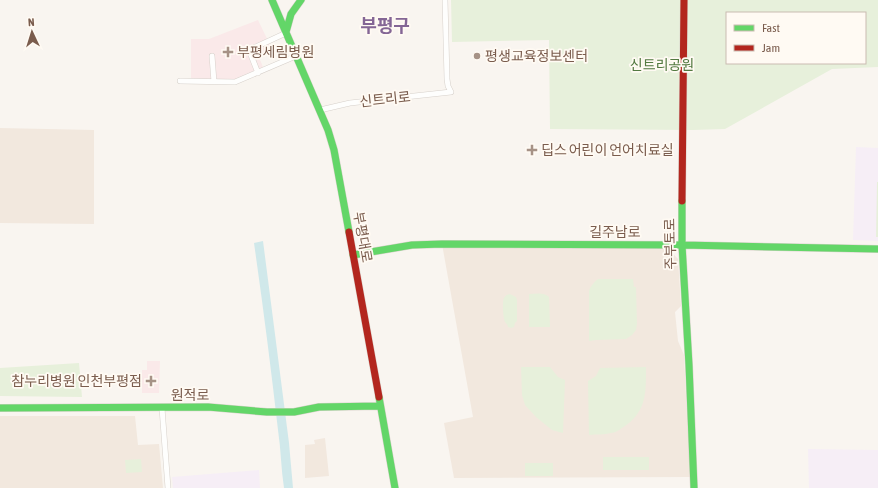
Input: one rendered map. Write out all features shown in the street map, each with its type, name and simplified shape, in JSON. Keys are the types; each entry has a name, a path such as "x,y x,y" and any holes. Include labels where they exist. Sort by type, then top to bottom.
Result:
{"main road":[{"name":"부평대로","path":"272,0 320,110 328,130 336,160 395,488"},
{"path":"286,33 291,14 301,0"},
{"name":"주부토로","path":"684,0 682,245 689,358 694,488"},
{"name":"길주남로","path":"353,255 412,245 442,244 682,245 878,249"},
{"name":"원적로","path":"0,408 208,408 267,412 294,412 319,407 380,406"}],"street":[{"name":"신트리로","path":"320,110 350,103 451,92 447,79 445,0"},
{"path":"258,72 249,50 286,33"},
{"path":"212,56 214,82"},
{"path":"180,81 235,82 296,56"},
{"path":"162,408 168,488"}],"shaded area":[{"name":"부평세림병원","path":"258,20 272,49 258,55 263,67 232,82 191,82 191,39 209,39"},
{"path":"0,128 94,130 94,224 0,223"},
{"path":"856,147 878,148 878,241 853,240"},
{"path":"442,244 665,245 678,259 681,306 675,312 678,341 684,355 690,477 454,478 444,423 473,417"},
{"name":"참누리병원 인천부평점","path":"147,361 160,361 159,393 142,393 142,370 147,370"},
{"path":"0,416 135,416 138,445 159,444 163,488 0,488"},
{"path":"325,438 329,476 305,478 305,445 315,444 314,440"},
{"path":"808,449 878,450 878,488 809,488"},
{"path":"259,470 260,488 173,488 172,477"}],"green space":[{"name":"신트리공원","path":"451,0 878,0 878,67 832,69 725,129 550,129 549,40 452,42"},
{"path":"877,182 878,237 876,237"},
{"path":"598,279 633,279 634,287 636,287 637,324 636,330 626,339 589,341 589,291"},
{"path":"510,294 516,297 517,300 517,321 514,327 511,328 508,327 505,322 503,310 504,298 506,295"},
{"path":"529,294 542,294 549,297 550,327 529,327"},
{"path":"79,363 82,397 0,396 0,368"},
{"path":"521,367 550,367 558,377 565,380 563,433 552,430 536,417 525,405 522,395"},
{"path":"646,367 645,394 641,409 636,415 630,422 615,432 589,435 588,381 596,376 600,368"},
{"path":"603,457 649,457 649,470 603,470"},
{"path":"141,459 142,472 126,473 125,460"},
{"path":"525,463 553,463 553,476 525,476"}],"water":[{"path":"263,241 289,443 293,488 284,488 282,474 273,383 254,243"}],"traffic: fast":[{"path":"272,0 328,130 334,150 349,232"},
{"path":"286,32 291,14 301,0"},
{"path":"682,201 682,245 694,488"},
{"path":"353,255 412,245 442,244 682,245 878,249"},
{"path":"379,397 395,488"},
{"path":"0,408 208,407 267,412 294,412 319,407 380,406"}],"traffic: jam":[{"path":"682,201 684,0"},
{"path":"349,232 379,397"}],"place":[{"name":"부평세림병원","path":"228,52"},
{"name":"평생교육정보센터","path":"477,56"},
{"name":"딥스 어린이 언어치료실","path":"532,150"},
{"name":"참누리병원 인천부평점","path":"151,381"}],"district":[{"name":"부평구","path":"385,25"}]}
